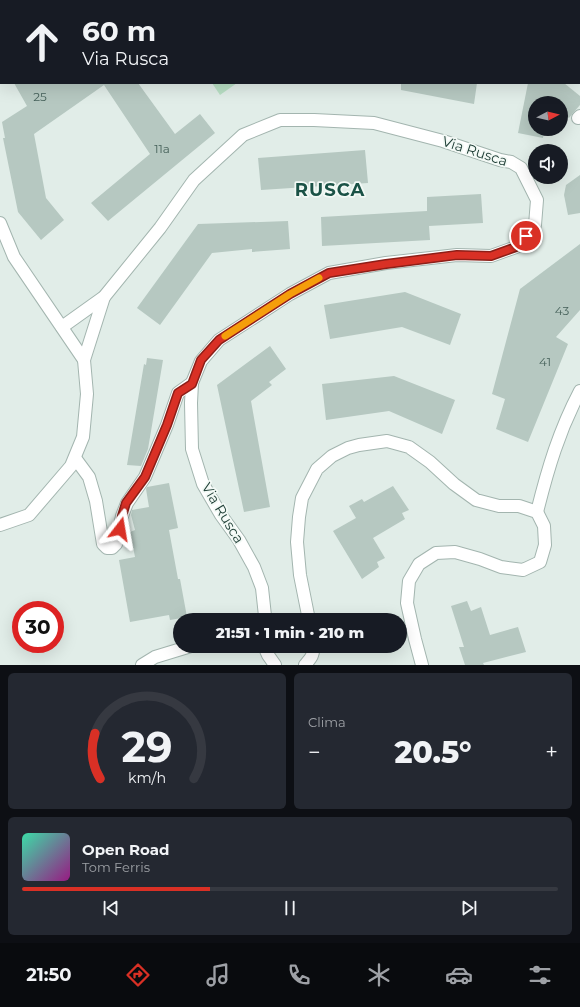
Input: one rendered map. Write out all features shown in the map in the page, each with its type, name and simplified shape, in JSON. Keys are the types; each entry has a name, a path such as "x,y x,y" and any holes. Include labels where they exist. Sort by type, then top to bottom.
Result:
{"street":[{"name":"Via Rusca","path":"62,327 104,297 160,228 194,180 243,135 280,120 374,123 443,141 500,160 511,162 521,168 537,200 535,225 516,247 491,256 457,255 329,273 290,294 219,340 201,360 192,384 192,449 203,484 221,515 239,540 254,567 262,588 266,613"},
{"path":"0,223 14,257 84,360 87,394 83,437 71,466 29,514 0,525"},
{"name":"Via Rusca","path":"84,360 104,297"},
{"path":"75,458 88,477 96,501 103,544 107,548 112,548 116,544 126,503 145,477 167,425 178,393 192,384"},
{"path":"422,665 407,603 409,581 419,564 436,553 455,552 501,567 523,570 540,562 545,545 544,526 537,512 545,477 557,441 580,391"},
{"path":"308,613 300,575 297,542 302,498 317,469 332,456 342,451 359,445 387,441 410,447 430,462 454,484 476,500 499,506 519,506 537,512"},
{"path":"142,665 155,657 173,652"},
{"path":"267,653 275,665"},
{"path":"305,665 313,653"}],"green space":[{"path":"213,84 236,84 220,95"}],"building":[{"path":"15,84 139,84 175,134 200,114 215,133 108,221 91,203 150,154 104,85 34,134 46,198 64,220 41,240 18,212 3,138 5,138 2,122 27,106"},
{"path":"401,84 477,84 474,104 401,90"},
{"path":"528,84 565,84 580,96 580,105 569,118 568,96 528,96 528,135 518,133"},
{"path":"533,136 543,136 543,138"},
{"path":"365,150 368,183 261,190 258,158"},
{"path":"580,175 580,213 568,215 564,195 566,185"},
{"path":"481,194 483,223 429,226 430,240 322,246 321,217 427,211 427,197"},
{"path":"288,221 290,249 252,252 252,249 212,253 160,325 137,308 198,224"},
{"path":"580,244 580,310 556,337 568,344 528,442 496,429 505,399 492,394 520,289"},
{"path":"405,292 461,314 450,345 402,327 330,339 324,305"},
{"path":"270,346 286,369 269,382 272,385 251,401 270,507 244,512 217,385"},
{"path":"147,358 163,360 148,449 141,466 127,465 144,364 146,365"},
{"path":"394,376 455,400 442,434 389,411 326,420 322,384"},
{"path":"169,483 178,528 169,530 186,613 173,613 173,619 170,620 169,615 130,622 119,560 135,557 130,532 135,530 131,515 132,510 149,507 147,487"},
{"path":"393,486 409,510 402,513 405,519 373,538 385,558 377,562 379,567 362,579 333,531 356,518 349,506 362,499 364,502"},
{"path":"467,601 471,611 481,607 490,635 518,627 526,652 483,663 484,665 465,665 459,647 464,647 451,606"}],"slow traffic":[{"path":"225,336 290,294 319,278"}],"district":[{"name":"RUSCA","path":"330,190"}],"route":[{"path":"120,529 126,503 145,477 167,425 178,393 192,384 201,360 219,340 290,294 329,273 457,255 491,256 516,247 526,236"}]}
